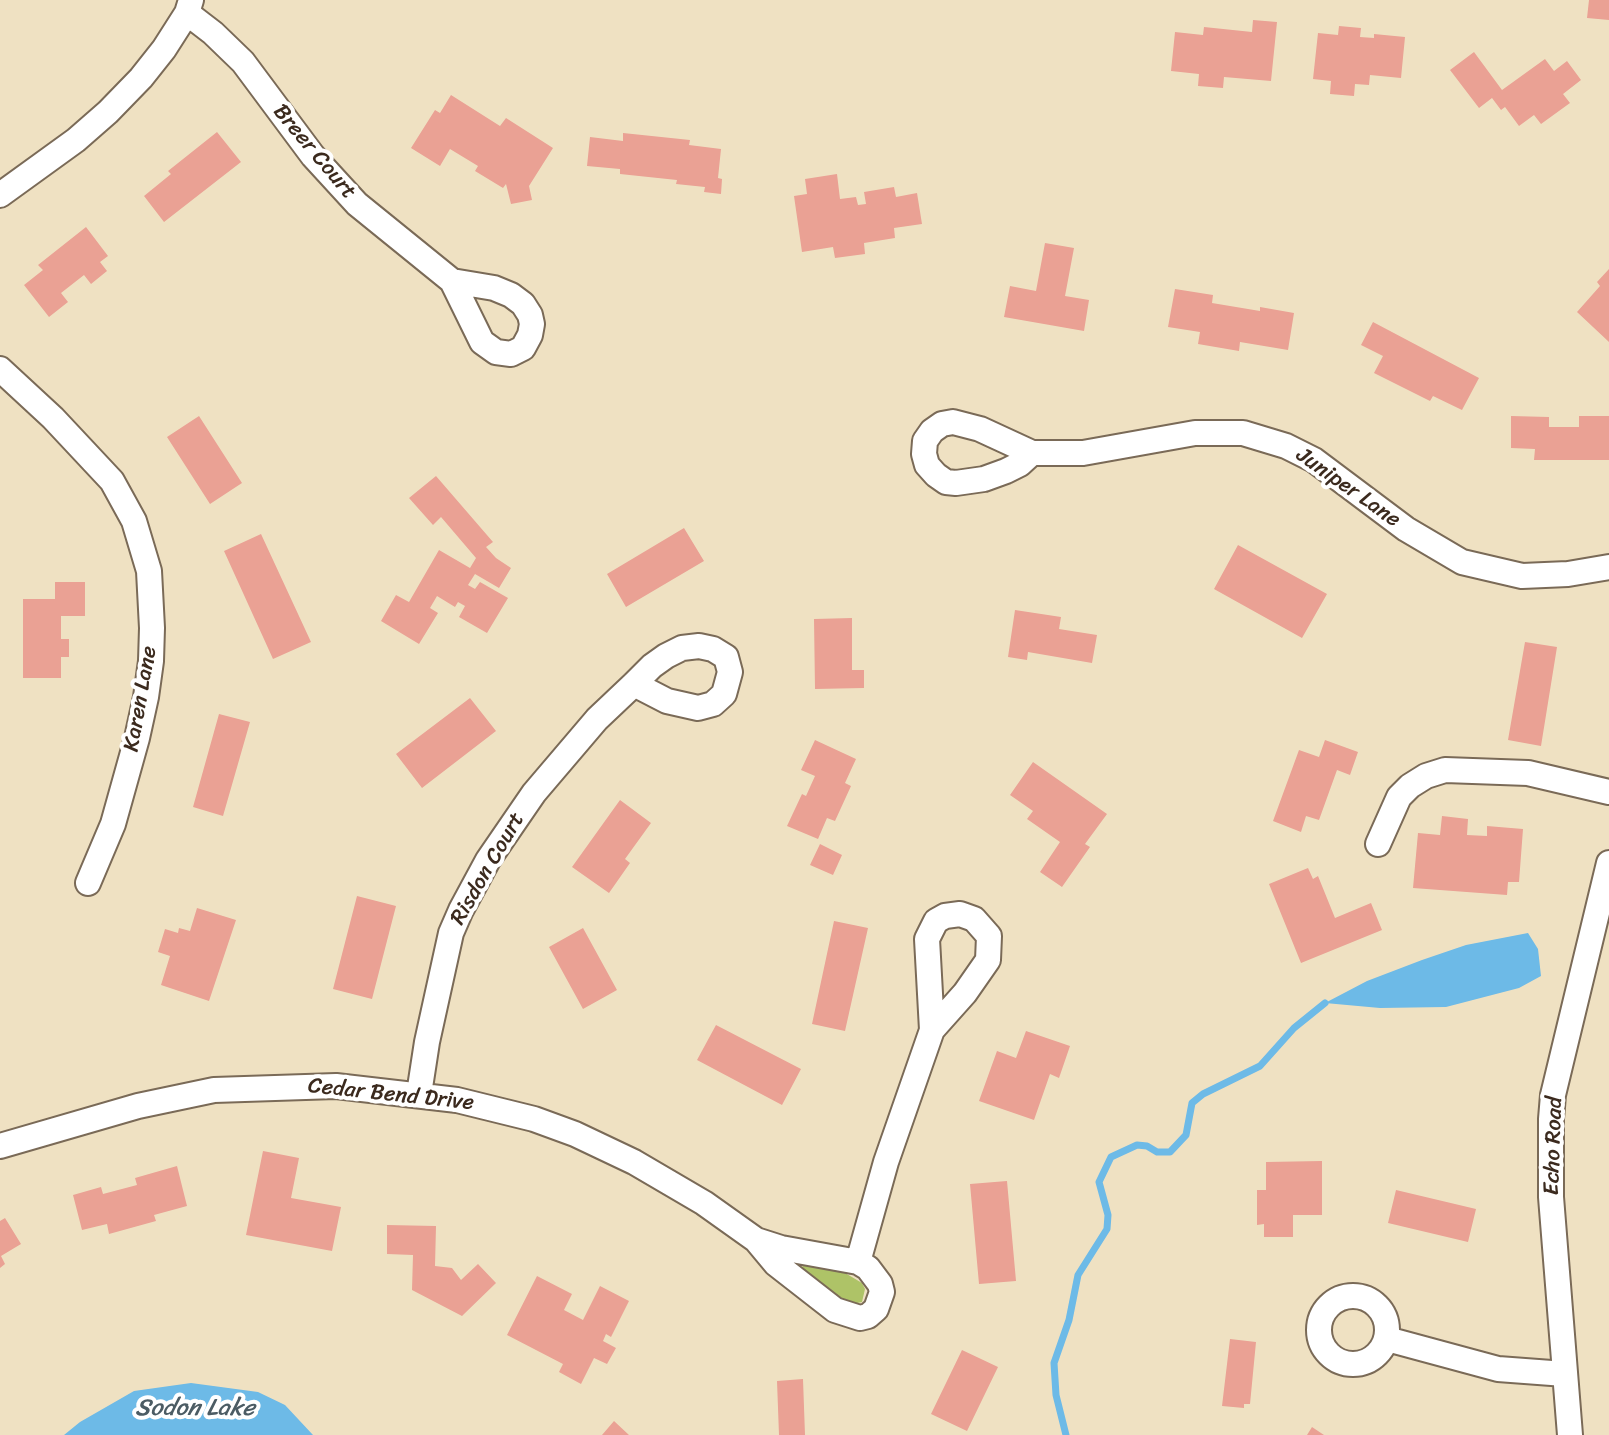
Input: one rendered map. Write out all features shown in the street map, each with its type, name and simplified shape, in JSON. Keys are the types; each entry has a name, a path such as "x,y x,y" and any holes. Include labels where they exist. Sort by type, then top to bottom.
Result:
{"street":[{"path":"0,195 76,140 108,112 141,78 189,6"},
{"name":"Breer Court","path":"189,6 243,62 313,156 357,204 452,281"},
{"name":"Karen Lane","path":"0,369 53,418 112,481 134,521 149,571 152,639 146,697 113,824 88,883"},
{"name":"Juniper Lane","path":"1032,453 1083,453 1195,433 1243,433 1286,446 1314,460 1406,529 1462,562 1522,576 1568,574 1609,567"},
{"name":"Risdon Court","path":"419,1094 451,933 461,910 488,860 534,793 572,746 634,684"},
{"path":"1378,844 1399,797 1426,776 1445,770 1528,773 1609,792"},
{"name":"Echo Road","path":"1570,1435 1549,1155 1551,1119 1553,1095 1609,863"},
{"path":"858,1262 890,1148 932,1030"},
{"name":"Cedar Bend Drive","path":"0,1146 125,1109 214,1090 336,1086 419,1094 496,1107 575,1134 673,1184 756,1240 776,1264 835,1310 860,1318 876,1309 882,1292 876,1276 858,1262 781,1248 756,1240"},
{"path":"1387,1339 1498,1369 1565,1374"}],"green space":[{"path":"805,1264 840,1270 862,1283 865,1289 862,1302 853,1304 837,1298 800,1269"}],"water":[{"path":"1528,933 1538,949 1541,976 1519,988 1446,1007 1380,1008 1325,1003 1367,981 1422,960 1466,945"},
{"name":"Sodon Lake","path":"191,1383 258,1392 285,1405 313,1435 64,1435 80,1422 134,1391"}],"building":[{"path":"1589,0 1609,0 1609,20 1587,18"},
{"path":"1253,20 1277,22 1271,81 1224,77 1223,88 1198,86 1199,74 1171,71 1175,32 1203,35 1204,27 1252,32"},
{"path":"1339,26 1361,28 1360,37 1374,38 1374,34 1405,37 1401,78 1370,75 1369,85 1355,84 1354,96 1330,94 1331,81 1313,79 1318,33 1338,35"},
{"path":"1474,52 1502,90 1545,59 1554,71 1567,61 1581,80 1563,94 1570,103 1541,124 1534,115 1519,126 1505,107 1501,110 1492,98 1479,108 1450,70"},
{"path":"451,95 500,126 506,118 553,148 529,186 532,200 511,204 506,184 503,188 475,171 478,166 450,149 440,166 411,148 435,110 440,113"},
{"path":"217,132 241,162 164,222 144,196 171,174 168,171"},
{"path":"623,133 690,140 689,145 721,149 718,178 722,179 721,194 704,192 705,187 676,184 677,180 620,174 620,169 587,166 590,137 623,141"},
{"path":"837,174 840,199 856,197 858,205 866,204 864,192 894,187 896,197 917,193 922,224 894,228 895,238 864,243 865,254 835,258 833,247 802,252 794,196 807,194 805,179"},
{"path":"86,227 108,256 100,262 107,271 91,284 84,275 61,293 68,302 49,317 24,285 43,270 38,265"},
{"path":"1045,243 1074,248 1065,296 1089,300 1084,331 1004,317 1010,286 1036,291"},
{"path":"1609,269 1609,342 1577,312 1600,286 1597,282"},
{"path":"1175,289 1213,295 1212,303 1294,313 1288,350 1240,342 1239,351 1198,344 1200,332 1168,327"},
{"path":"1373,322 1479,378 1462,410 1433,396 1430,401 1374,373 1383,356 1361,345"},
{"path":"199,416 242,483 210,504 167,437"},
{"path":"1511,416 1549,417 1549,427 1579,427 1579,416 1609,416 1609,460 1534,460 1535,449 1511,448"},
{"path":"436,476 493,542 486,547 511,568 499,588 475,574 468,585 475,589 480,582 508,598 487,633 459,617 465,606 458,602 455,607 437,596 430,608 438,613 419,644 381,621 396,595 409,602 439,550 470,568 476,558 441,517 433,525 409,498"},
{"path":"684,528 704,561 626,607 607,574"},
{"path":"261,534 311,642 273,659 224,551"},
{"path":"1238,545 1327,594 1302,638 1214,589"},
{"path":"55,582 85,582 85,616 61,616 61,639 69,639 69,657 61,657 61,678 23,678 23,599 55,599"},
{"path":"1015,610 1061,617 1059,629 1097,635 1092,663 1028,652 1027,660 1008,657"},
{"path":"852,618 852,670 864,670 864,688 815,689 814,619"},
{"path":"1525,642 1557,647 1541,746 1508,740"},
{"path":"470,698 496,731 422,788 396,754"},
{"path":"219,714 250,722 223,816 193,807"},
{"path":"815,740 856,759 845,783 851,786 835,821 827,818 818,839 787,826 802,794 806,796 815,776 801,770"},
{"path":"1325,740 1358,752 1350,775 1337,770 1319,820 1306,816 1301,832 1273,821 1299,750 1319,757"},
{"path":"1033,762 1107,814 1085,844 1090,847 1062,887 1040,872 1060,842 1027,819 1033,811 1010,795"},
{"path":"620,800 651,823 625,859 630,863 609,893 572,867"},
{"path":"1442,816 1468,819 1467,835 1487,836 1487,826 1523,829 1519,882 1508,882 1507,895 1413,888 1418,833 1440,835"},
{"path":"820,844 842,855 833,875 810,865"},
{"path":"1308,868 1313,879 1318,876 1335,918 1371,903 1382,930 1301,963 1269,884"},
{"path":"357,896 396,906 372,999 333,989"},
{"path":"197,908 236,920 209,1001 161,985 170,956 158,952 165,929 178,933 179,928 190,931"},
{"path":"834,921 868,928 845,1031 812,1024"},
{"path":"583,928 617,990 583,1009 549,947"},
{"path":"716,1025 801,1069 782,1105 697,1060"},
{"path":"1026,1031 1070,1046 1059,1078 1050,1074 1034,1120 979,1101 997,1051 1016,1058"},
{"path":"263,1151 299,1158 291,1198 341,1207 332,1251 246,1235"},
{"path":"1322,1161 1322,1215 1293,1215 1293,1237 1264,1237 1264,1224 1257,1225 1257,1190 1266,1190 1266,1162"},
{"path":"177,1166 187,1206 154,1215 156,1221 109,1234 107,1224 82,1230 73,1195 101,1187 103,1194 137,1185 135,1178"},
{"path":"1007,1181 1016,1281 979,1284 970,1184"},
{"path":"1396,1190 1476,1209 1468,1242 1388,1223"},
{"path":"5,1218 21,1244 1,1256 5,1264 0,1268 0,1221"},
{"path":"387,1225 436,1226 435,1266 452,1268 461,1280 478,1264 496,1283 462,1316 412,1290 413,1255 387,1254"},
{"path":"537,1276 572,1294 564,1310 583,1320 600,1286 629,1301 611,1337 606,1334 603,1341 616,1348 607,1364 594,1358 581,1384 559,1372 563,1364 507,1335"},
{"path":"1230,1339 1256,1342 1250,1404 1244,1404 1244,1408 1222,1406"},
{"path":"962,1350 998,1367 967,1431 931,1414"},
{"path":"803,1379 805,1435 779,1435 777,1381"},
{"path":"614,1421 629,1435 602,1435"},
{"path":"1312,1427 1324,1435 1307,1435"}],"waterway":[{"path":"1066,1435 1056,1395 1054,1363 1069,1320 1078,1275 1107,1229 1108,1215 1099,1182 1111,1157 1137,1145 1157,1152 1170,1152 1186,1135 1192,1103 1203,1094 1260,1066 1294,1028 1325,1003"}]}
